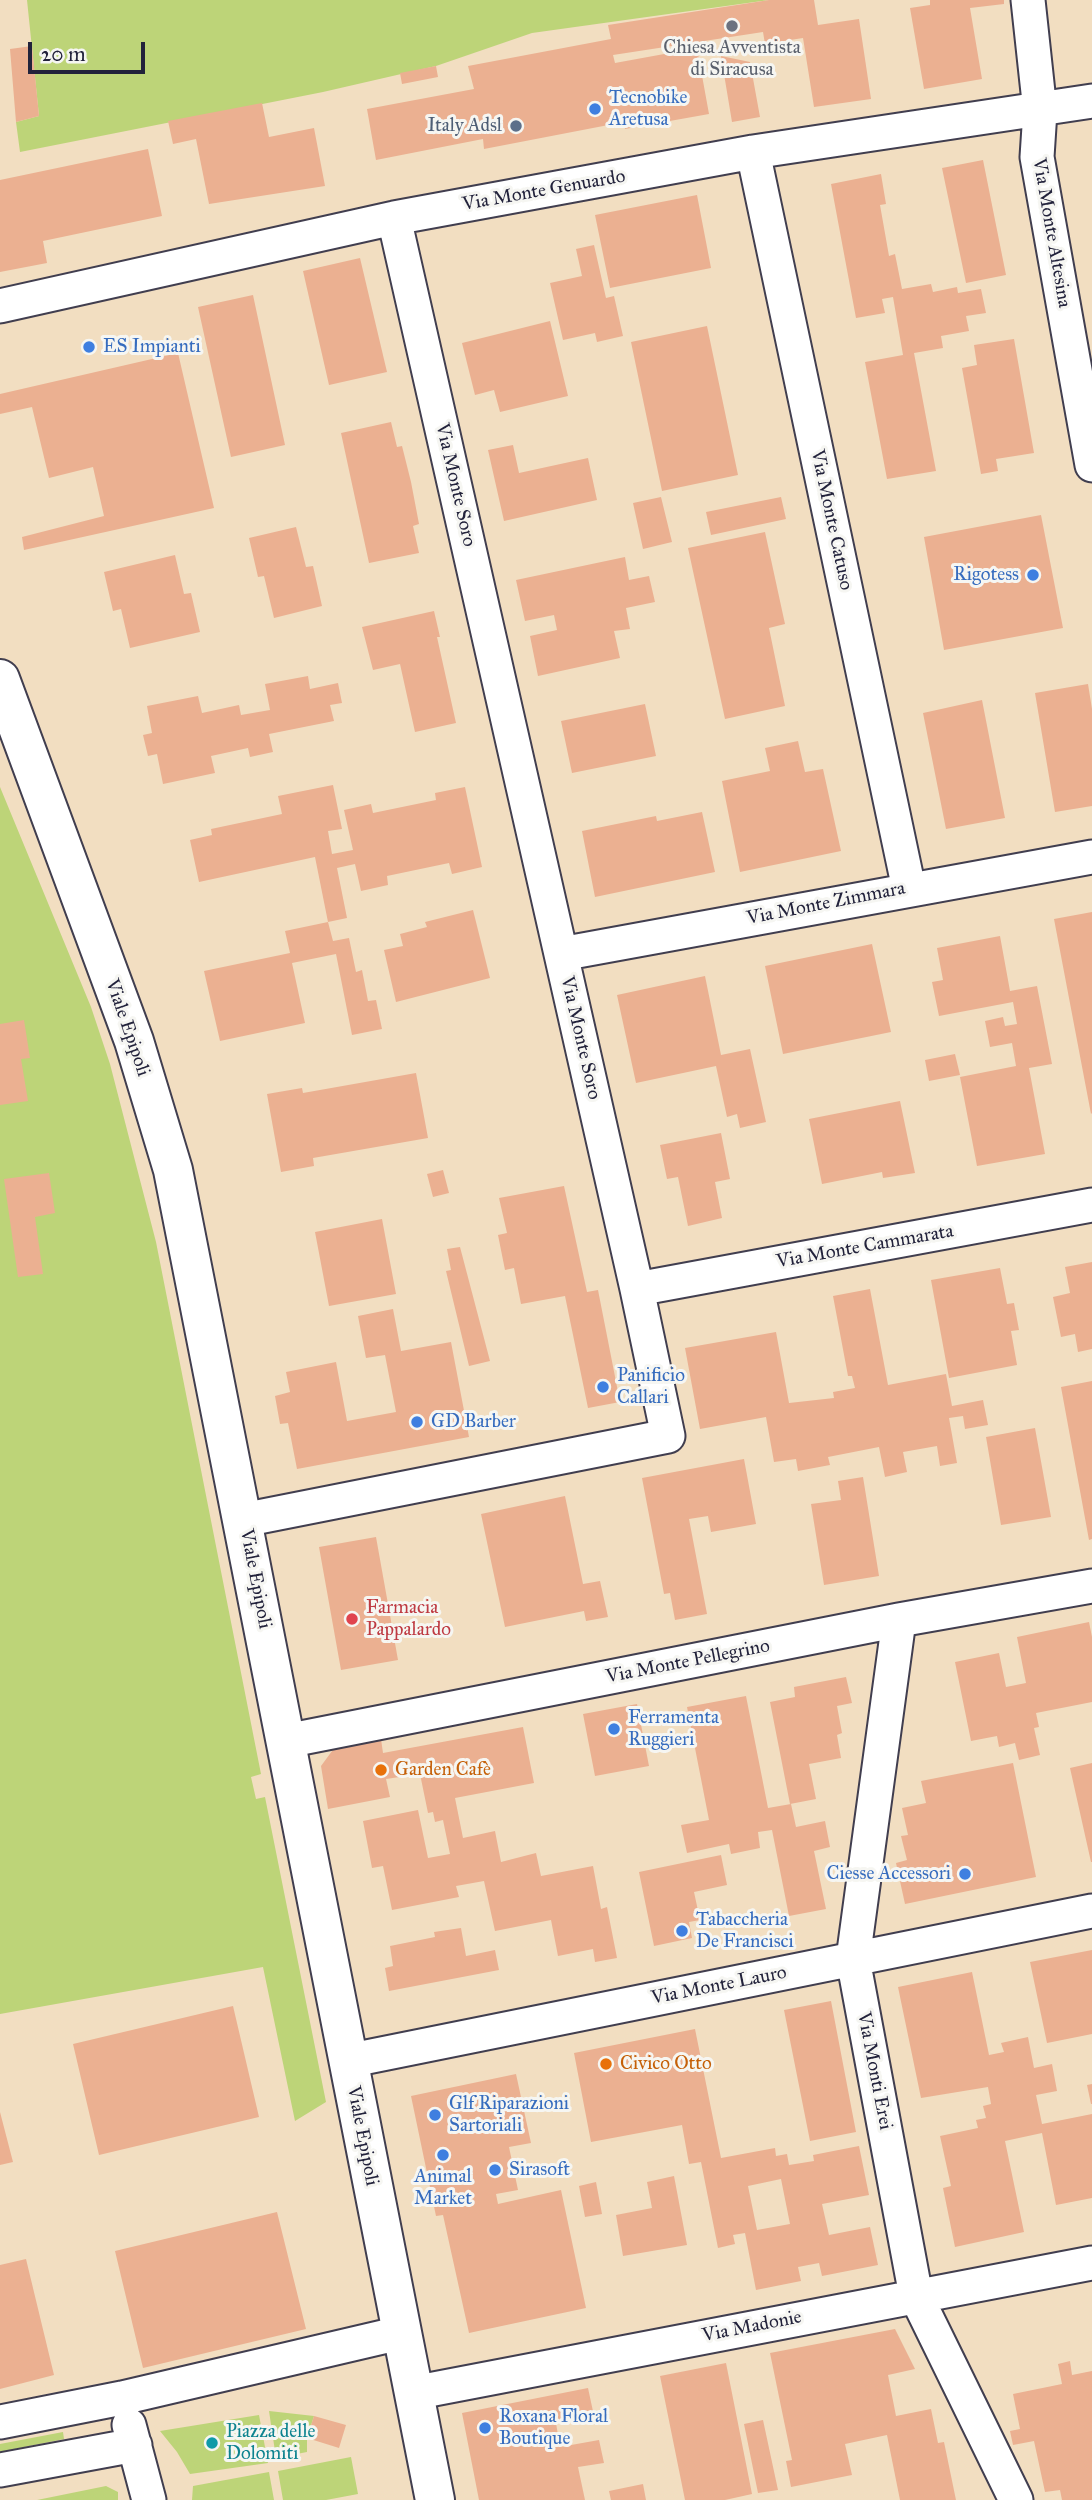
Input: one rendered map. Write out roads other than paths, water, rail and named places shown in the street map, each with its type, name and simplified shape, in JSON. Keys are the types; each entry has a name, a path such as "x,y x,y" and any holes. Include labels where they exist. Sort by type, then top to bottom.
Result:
{"main road":[{"name":"Viale Epipoli","path":"0,679 134,1041 173,1170 435,2500"}],"street":[{"name":"Via Monte Altesina","path":"1028,0 1040,111 1037,157 1092,465"},
{"name":"Via Monte Genuardo","path":"0,306 394,218 753,152 1040,111 1092,101"},
{"name":"Via Monte Catuso","path":"753,152 909,888"},
{"name":"Via Monte Soro","path":"243,1520 668,1436 638,1289 394,218"},
{"name":"Via Monte Zimmara","path":"561,954 909,888 1092,857"},
{"name":"Via Monte Cammarata","path":"638,1289 1092,1205"},
{"name":"Via Monte Pellegrino","path":"286,1741 900,1620 1092,1586"},
{"name":"Via Monti Erei","path":"900,1620 853,1959 916,2296 1016,2500"},
{"name":"Via Monte Lauro","path":"347,2061 1092,1911"},
{"name":"Via Madonie","path":"413,2393 1092,2263"},
{"path":"0,2422 122,2398 400,2333"},
{"path":"122,2398 149,2500"},
{"path":"0,2470 135,2445"}],"place":[{"name":"Chiesa Avventista di Siracusa","path":"732,26"},
{"name":"Tecnobike Aretusa","path":"595,109"},
{"name":"Italy Adsl","path":"516,126"},
{"name":"ES Impianti","path":"89,347"},
{"name":"Rigotess","path":"1033,575"},
{"name":"Panificio Callari","path":"603,1387"},
{"name":"GD Barber","path":"417,1422"},
{"name":"Farmacia Pappalardo","path":"352,1619"},
{"name":"Ferramenta Ruggieri","path":"614,1729"},
{"name":"Garden Cafè","path":"381,1770"},
{"name":"Ciesse Accessori","path":"965,1874"},
{"name":"Tabaccheria De Francisci","path":"682,1931"},
{"name":"Civico Otto","path":"606,2064"},
{"name":"Glf Riparazioni Sartoriali","path":"435,2115"},
{"name":"Animal Market","path":"443,2155"},
{"name":"Sirasoft","path":"495,2170"},
{"name":"Roxana Floral Boutique","path":"485,2428"},
{"name":"Piazza delle Dolomiti","path":"212,2443"}]}
